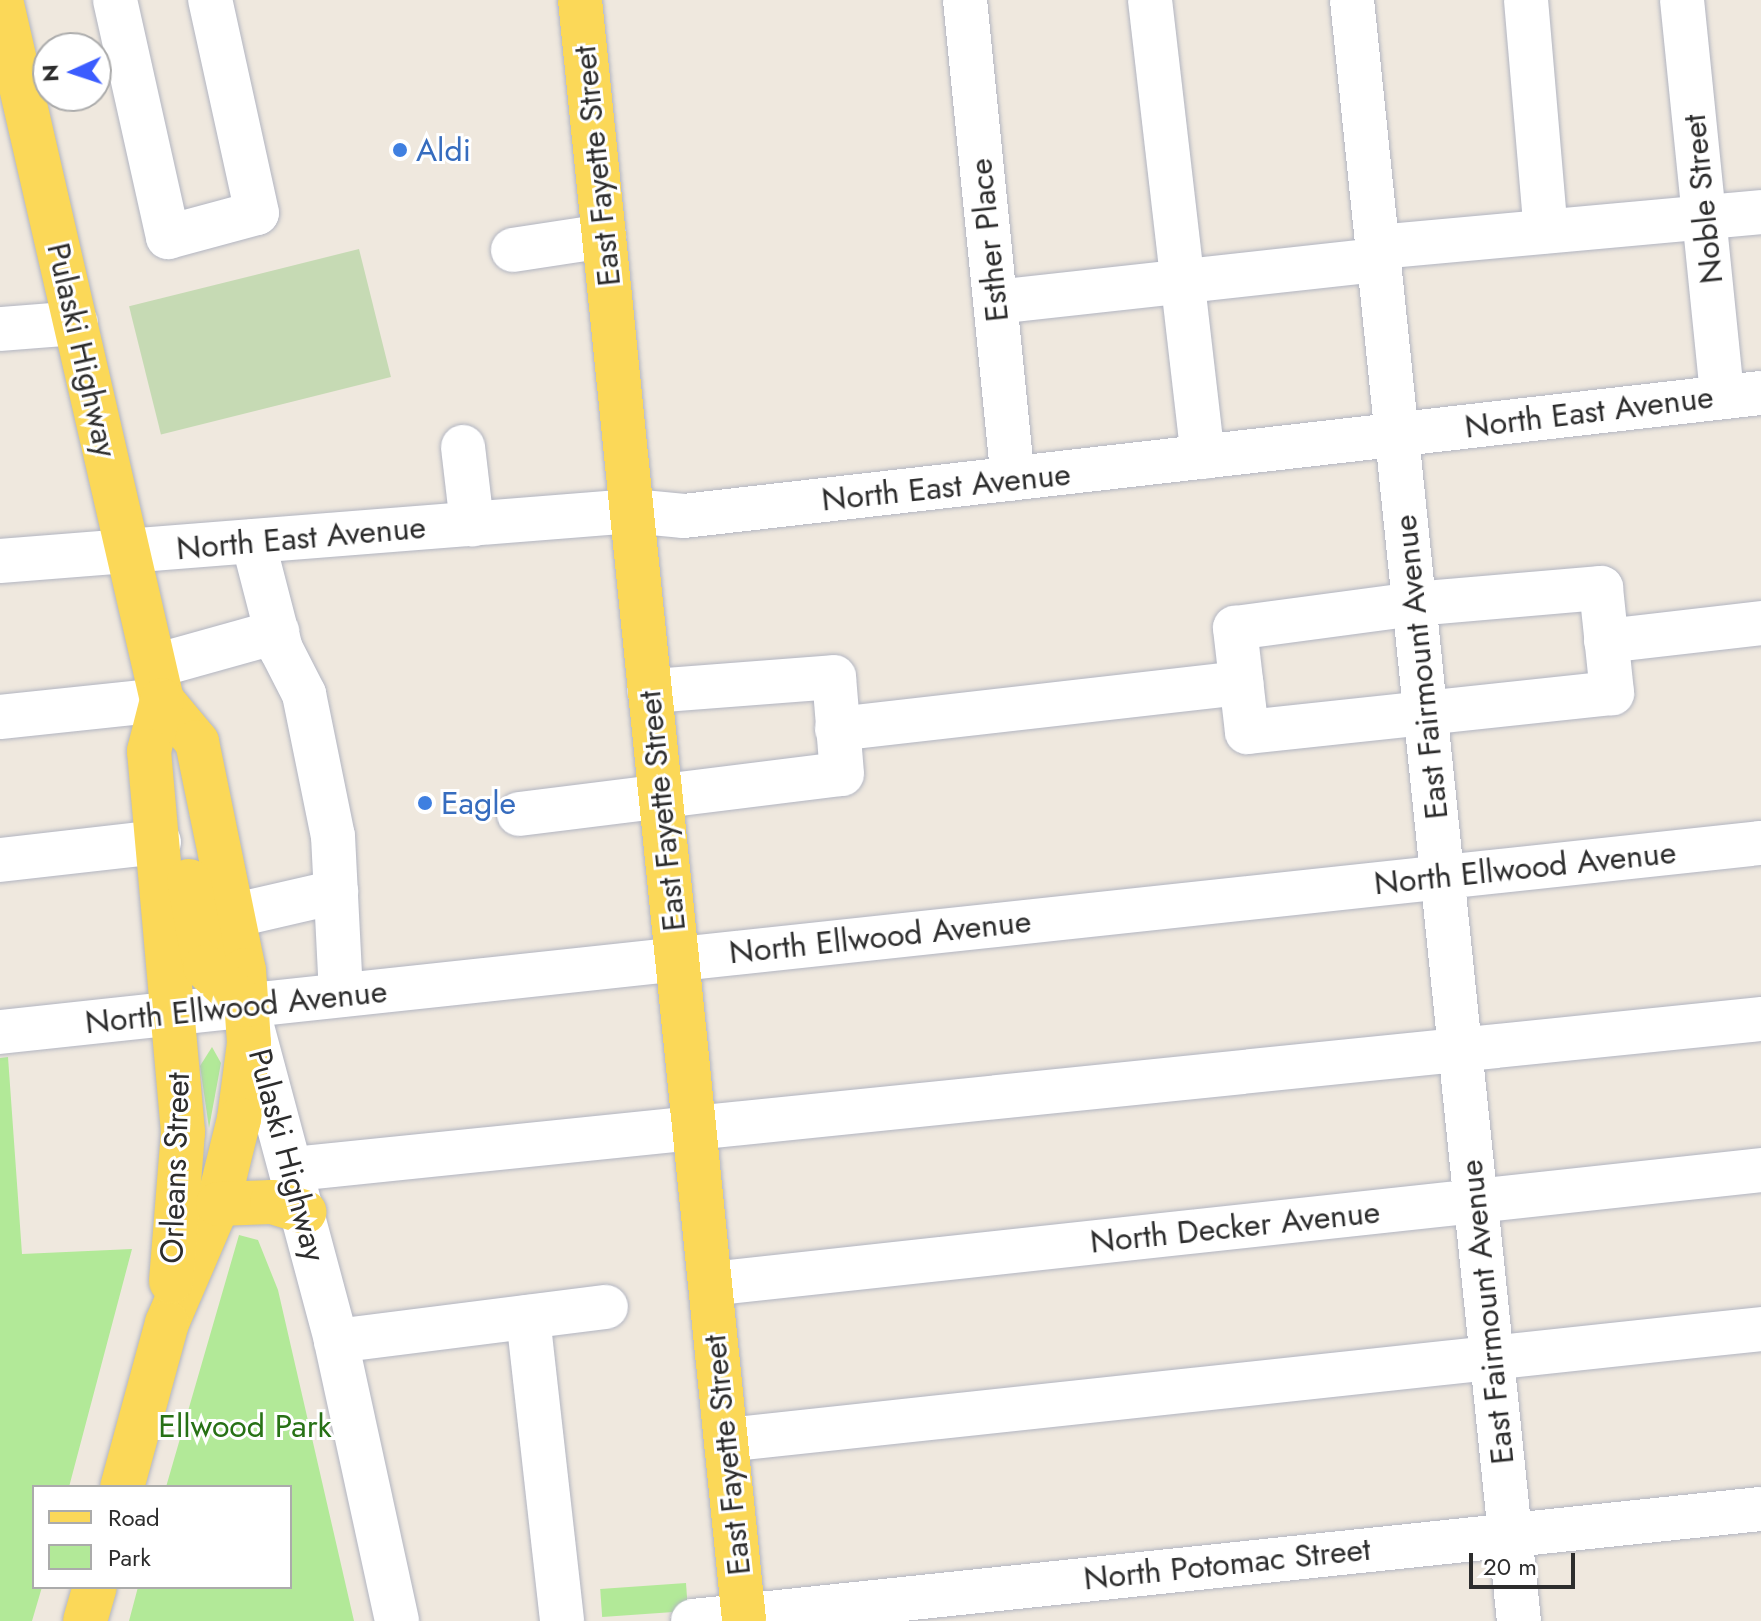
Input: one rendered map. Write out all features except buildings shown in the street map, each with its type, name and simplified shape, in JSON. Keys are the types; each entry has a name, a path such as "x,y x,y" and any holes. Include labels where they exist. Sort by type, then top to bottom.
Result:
{"main road":[{"name":"Pulaski Highway","path":"1,0 158,683 149,751 176,1013"},
{"name":"East Fayette Street","path":"580,0 744,1618"},
{"name":"Pulaski Highway","path":"158,683 197,742 236,915 246,1005"},
{"path":"159,842 187,873 205,967 246,1005"},
{"name":"Orleans Street","path":"123,1485 167,1323 218,1204 245,1087 246,1005"},
{"name":"Orleans Street","path":"167,1323 183,1132 176,1013"},
{"path":"218,1204 272,1202 304,1212"},
{"path":"85,1621 94,1589"}],"street":[{"path":"115,0 168,237 257,213 210,0"},
{"name":"Esther Place","path":"965,0 1013,479"},
{"path":"1150,0 1203,457"},
{"name":"East Fairmount Avenue","path":"1352,0 1519,1621"},
{"path":"1526,0 1546,231"},
{"name":"Noble Street","path":"1682,0 1705,216 1742,395"},
{"path":"996,302 1182,282 1546,231 1761,212"},
{"path":"513,250 604,236"},
{"path":"0,329 76,323"},
{"name":"North East Avenue","path":"0,561 632,511 684,516 1742,395"},
{"path":"463,447 472,524"},
{"path":"253,541 277,632 304,694 333,836 341,995"},
{"path":"1601,588 1606,641 1612,693 1247,732 1235,628 1414,604 1601,588"},
{"path":"1606,641 1761,623"},
{"path":"0,717 158,683 277,632"},
{"path":"519,814 842,774 834,677 650,691"},
{"path":"837,729 1241,683"},
{"path":"0,860 159,842"},
{"name":"North Ellwood Avenue","path":"0,1032 1761,843"},
{"path":"236,915 336,892"},
{"name":"Pulaski Highway","path":"246,1005 294,1169 336,1341 397,1621"},
{"path":"294,1169 1761,1019"},
{"name":"North Decker Avenue","path":"710,1284 1761,1170"},
{"path":"336,1341 606,1307"},
{"path":"528,1317 562,1621"},
{"path":"726,1440 1761,1329"},
{"name":"North Potomac Street","path":"693,1621 1761,1509"}],"green space":[{"path":"359,249 391,377 161,434 129,306"},
{"path":"212,1047 221,1063 209,1128 200,1066"},
{"name":"Ellwood Park","path":"8,1057 22,1254 132,1249 70,1485 32,1485 32,1589 41,1589 32,1621 0,1621 0,1058"},
{"name":"Ellwood Park","path":"239,1235 258,1240 278,1290 354,1621 129,1621 137,1589 292,1589 292,1485 167,1485"},
{"path":"686,1583 688,1611 602,1617 600,1589"}],"place":[{"name":"Aldi","path":"400,150"},
{"name":"Eagle","path":"425,803"}]}
